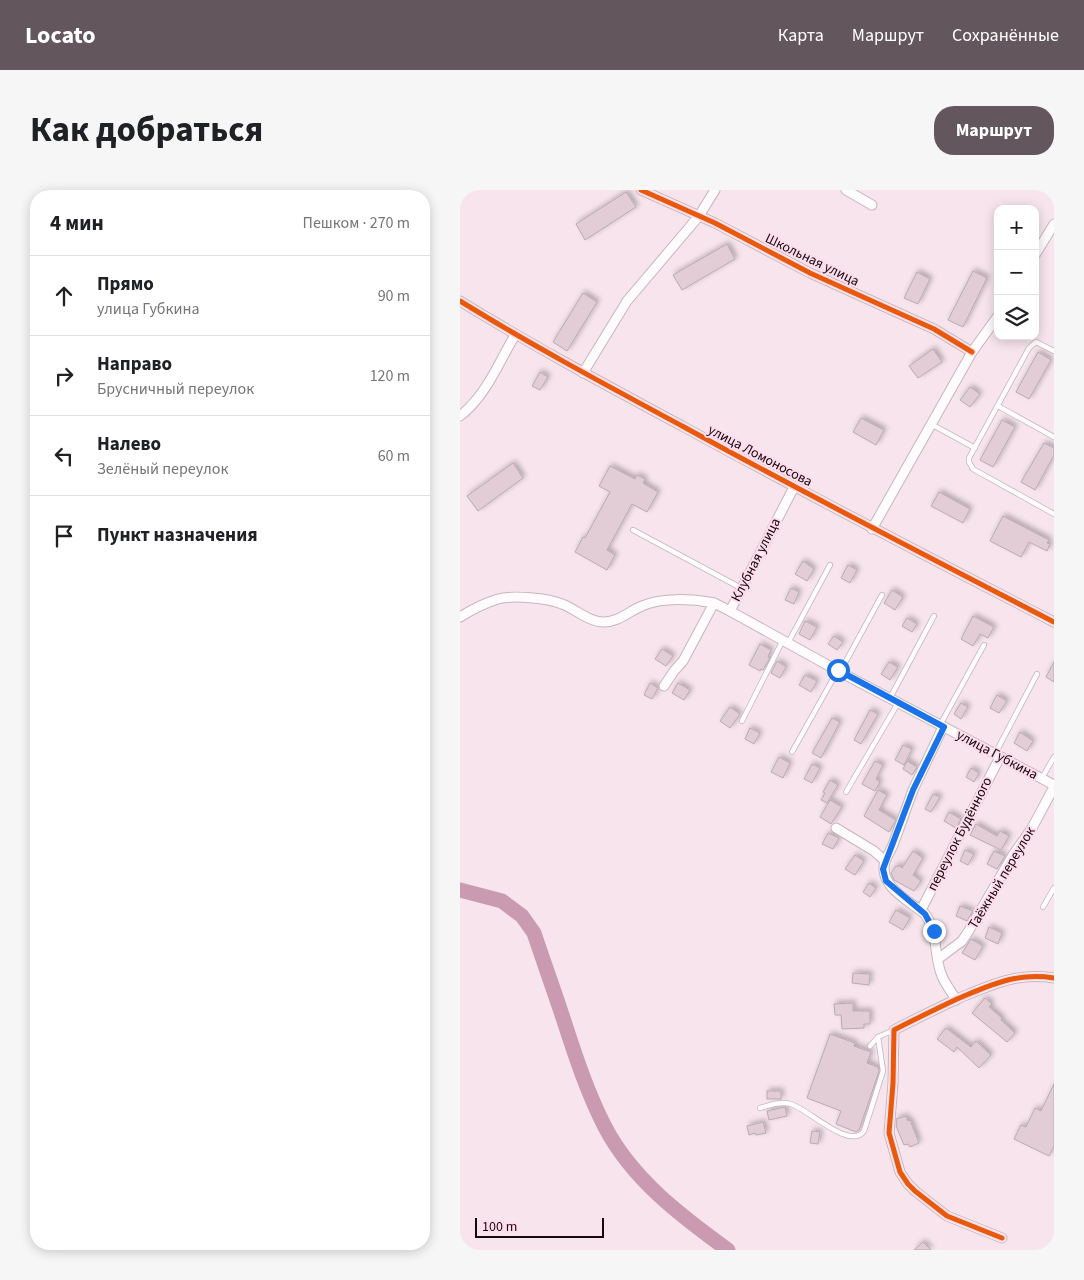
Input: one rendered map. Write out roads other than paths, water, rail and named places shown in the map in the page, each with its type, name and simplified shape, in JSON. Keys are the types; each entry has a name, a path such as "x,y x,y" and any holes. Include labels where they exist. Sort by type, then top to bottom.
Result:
{"street":[{"name":"Школьная улица","path":"641,190 726,228 810,274 934,329 972,352"},
{"path":"583,373 627,301 699,216 715,190"},
{"path":"846,190 872,205"},
{"path":"1038,250 1054,224"},
{"name":"улица Ломоносова","path":"460,302 583,373 794,487 1054,622"},
{"path":"872,529 972,352 994,322"},
{"path":"460,416 469,409 481,394 515,335"},
{"name":"Клубная улица","path":"664,686 683,661 714,603 730,611 794,487"},
{"path":"460,618 498,599 508,597 554,601 570,607 585,616 604,622 614,621 643,605 653,602 692,600 714,603"},
{"name":"улица Губкина","path":"730,611 1054,786"},
{"path":"942,726 913,790 883,869 886,881 921,910 930,920 934,931 942,976 956,1000"},
{"name":"переулок Будённого","path":"921,910 997,755"},
{"name":"Таёжный переулок","path":"938,959 954,949 965,937 1013,855 1032,828 1054,786"},
{"path":"836,828 874,851 885,861"},
{"path":"1002,1238 947,1216 908,1184 900,1172 888,1133 893,1083 894,1030 938,1007 1010,978 1026,976 1054,978"}],"lane":[{"path":"1054,351 1036,342 1032,344 969,458 973,469 1054,514"},
{"path":"998,406 1054,437"},
{"path":"931,424 975,448"},
{"path":"633,530 742,588"},
{"path":"742,721 830,565"},
{"path":"792,752 882,595"},
{"path":"846,792 894,700 934,616"},
{"path":"942,726 984,645"},
{"name":"переулок Будённого","path":"997,755 1038,674"},
{"path":"1042,778 1054,757"},
{"path":"1043,908 1054,888"},
{"path":"870,1046 878,1037 894,1030"},
{"path":"760,1108 775,1104 789,1104 800,1107 832,1129 856,1137 861,1134 864,1131 883,1071 878,1037"}],"waterway":[{"path":"460,890 502,901 522,916 534,933 593,1102 616,1146 643,1180 659,1195 728,1250"}]}
